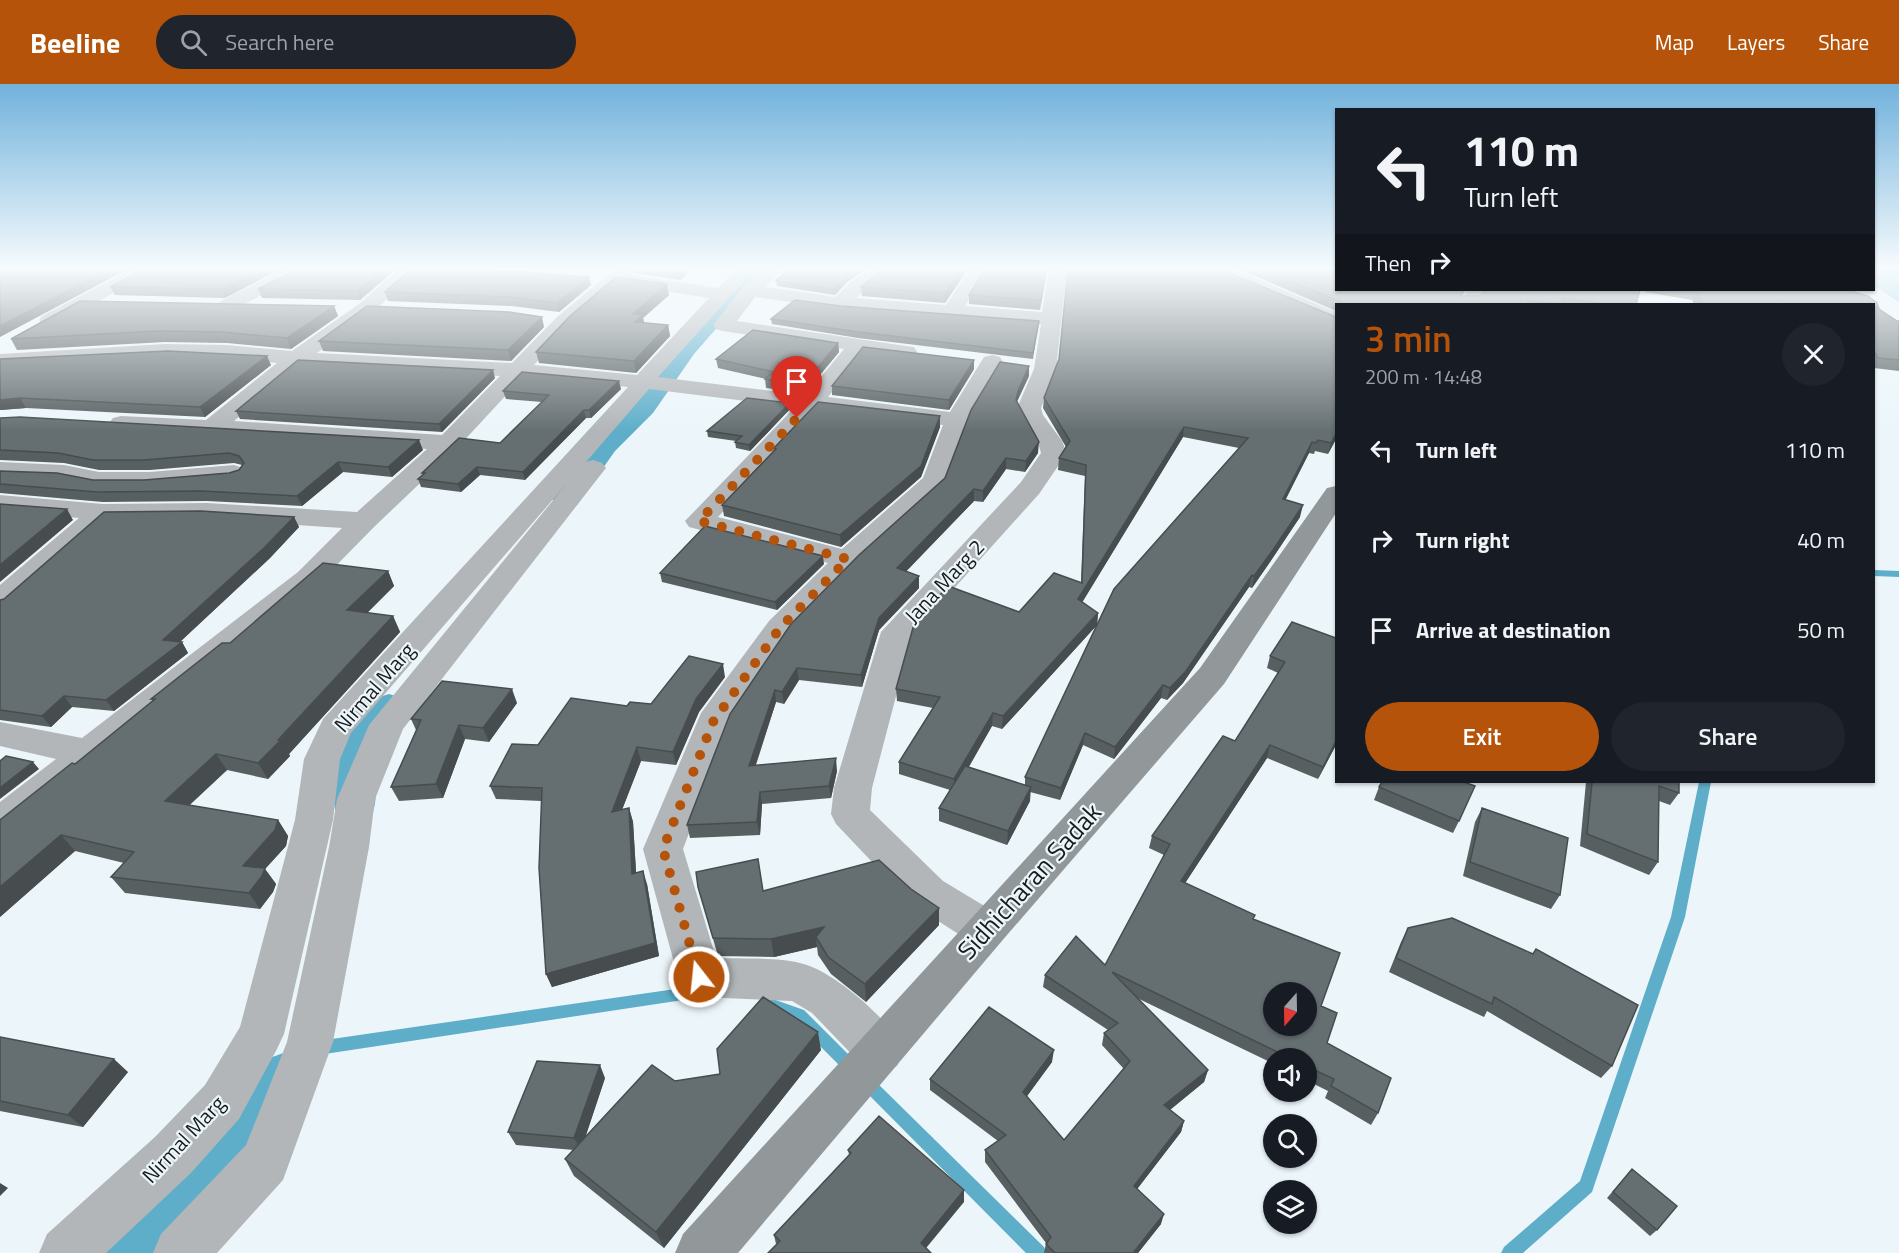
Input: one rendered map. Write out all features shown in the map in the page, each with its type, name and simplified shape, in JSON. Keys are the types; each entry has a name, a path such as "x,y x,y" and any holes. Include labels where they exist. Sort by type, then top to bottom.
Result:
{"main road":[{"name":"Sidhicharan Sadak","path":"702,1253 1212,676 1335,495"}],"street":[{"path":"30,329 42,324"},
{"path":"212,427 296,358 344,324"},
{"path":"0,823 86,752 308,578 364,521 449,442 518,370 551,324"},
{"name":"Nirmal Marg","path":"66,1253 173,1155 222,1101 261,1034 314,820 322,759 335,728 643,382 708,324"},
{"path":"180,1253 266,1162 310,1042 349,847 356,799 387,725 712,324"},
{"path":"774,324 858,346 925,354"},
{"name":"Jana Marg 2","path":"986,929 928,894 850,814 853,788 897,632 1030,488 1054,453 1050,441 1030,416 1029,408 1009,365 1049,324"},
{"path":"848,559 699,521 811,404 858,346"},
{"path":"3,350 227,351 296,358 518,370 643,382 957,420"},
{"path":"880,1050 828,999 799,981 699,977 663,849 713,722 780,628 848,559 935,481 957,420 1009,365"},
{"path":"97,422 449,442"},
{"path":"0,470 64,473 99,480 150,480 204,474 234,474"},
{"path":"0,503 103,512 207,511 364,521"},
{"path":"0,601 103,512"},
{"path":"0,734 86,752"}],"building":[{"path":"39,324 308,324 287,338 222,332 159,331 11,339"},
{"path":"343,324 535,324 508,350 319,341"},
{"path":"563,324 668,325 634,361 536,352"},
{"path":"801,324 1039,324 1033,353"},
{"path":"1063,324 1335,324 1335,436 1331,443 1318,440 1316,443 1312,442 1283,499 1303,505 1186,671 1170,688 1163,685 1115,747 1085,733 1061,788 1025,777 1114,589 1248,438 1184,427 1078,599 1098,613 1003,716 993,713 954,779 899,762 940,697 896,689 914,624 948,586 1019,612 1054,573 1082,583 1086,465 1059,458 1070,441 1044,398 1059,359"},
{"path":"1875,324 1899,324 1899,360 1878,358 1875,353"},
{"path":"753,330 838,343 804,384 765,379 774,372 716,359"},
{"path":"863,347 974,360 949,400 832,386"},
{"path":"168,351 267,356 200,407 20,398 0,400 0,359"},
{"path":"298,360 493,370 439,424 236,411"},
{"path":"1000,362 1029,366 1016,400 1039,442 1026,461 1006,458 983,491 974,489 897,568 919,576 879,618 861,675 797,668 782,692 775,690 749,766 836,758 829,786 760,792 757,822 687,825 730,714 791,624 859,555 945,478 971,410"},
{"path":"522,372 619,381 589,410 584,410 523,472 477,467 458,484 418,479 459,438 500,443 549,395 503,391"},
{"path":"747,398 790,403 749,445 735,442 742,436 707,431"},
{"path":"818,402 940,416 921,466 840,535 722,505 776,449 774,448"},
{"path":"20,417 419,440 388,467 338,462 297,496 201,491 97,492 0,484 0,471 57,473 93,480 144,480 229,473 239,470 244,463 239,456 229,453 144,460 93,460 58,453 0,450 0,418"},
{"path":"0,504 67,509 0,565"},
{"path":"201,511 294,517 264,548 163,640 182,642 106,700 64,696 42,716 0,710 0,600 4,599 104,512"},
{"path":"705,526 823,556 775,602 660,573"},
{"path":"323,563 388,571 347,610 393,616 258,763 216,754 165,801 278,820 275,830 243,866 265,868 249,893 111,877 134,852 61,835 0,887 0,820 72,763 75,764 155,699 151,699 222,643 230,643"},
{"path":"1292,622 1335,638 1335,743 1323,767 1270,745 1181,881 1255,915 1253,919 1340,953 1321,1006 1337,1013 1327,1043 1391,1078 1378,1113 1331,1086 1334,1079 1317,1071 1317,1048 1269,1048 1112,972 1208,1070 1164,1105 1184,1121 1134,1186 1164,1214 1133,1253 1055,1253 1046,1244 1051,1237 985,1150 1006,1135 930,1079 989,1007 1054,1050 1023,1092 1064,1140 1130,1061 1104,1033 1118,1023 1045,975 1076,936 1105,965 1170,844 1152,836 1223,736 1235,741 1285,662 1270,656"},
{"path":"689,656 723,664 696,699 673,752 637,747 612,812 629,808 632,874 643,871 655,943 546,974 539,868 542,788 490,786 512,744 538,745 571,698 627,706 630,702 651,704"},
{"path":"442,681 512,689 483,728 459,725 436,784 391,787 421,720 411,719"},
{"path":"6,756 33,762 0,788 0,761"},
{"path":"965,766 1031,787 1008,831 939,808"},
{"path":"1381,783 1467,783 1475,786 1459,821 1379,787"},
{"path":"1592,783 1679,783 1679,793 1659,786 1658,862 1587,834"},
{"path":"1482,808 1568,838 1560,895 1470,862"},
{"path":"758,859 763,891 879,860 911,889 939,908 865,984 828,957 816,937 824,927 771,939 713,938 698,887 696,872"},
{"path":"1452,918 1533,954 1536,949 1638,1005 1612,1066 1494,997 1492,1004 1396,958 1408,928"},
{"path":"763,997 818,1032 656,1232 565,1159 652,1065 675,1081 720,1074 717,1049"},
{"path":"0,1037 114,1059 68,1115 0,1101"},
{"path":"537,1061 600,1065 574,1138 508,1132"},
{"path":"879,1116 964,1190 921,1243 931,1253 768,1253 780,1241 774,1235 851,1153 848,1150"},
{"path":"1632,1169 1677,1206 1657,1230 1613,1192"}],"waterway":[{"path":"567,499 605,445 644,408 686,349 709,324"},
{"path":"1875,573 1899,574"},
{"path":"354,810 356,797 352,757 389,707"},
{"path":"1510,1253 1586,1186 1678,917 1705,783"},
{"path":"318,1048 703,991"},
{"path":"767,1003 799,1015 853,1069"},
{"path":"121,1253 269,1105 286,1077"},
{"path":"866,1082 1038,1253"}],"route":[{"path":"699,977 663,849 713,722 780,628 848,559 699,521 797,418"}]}
